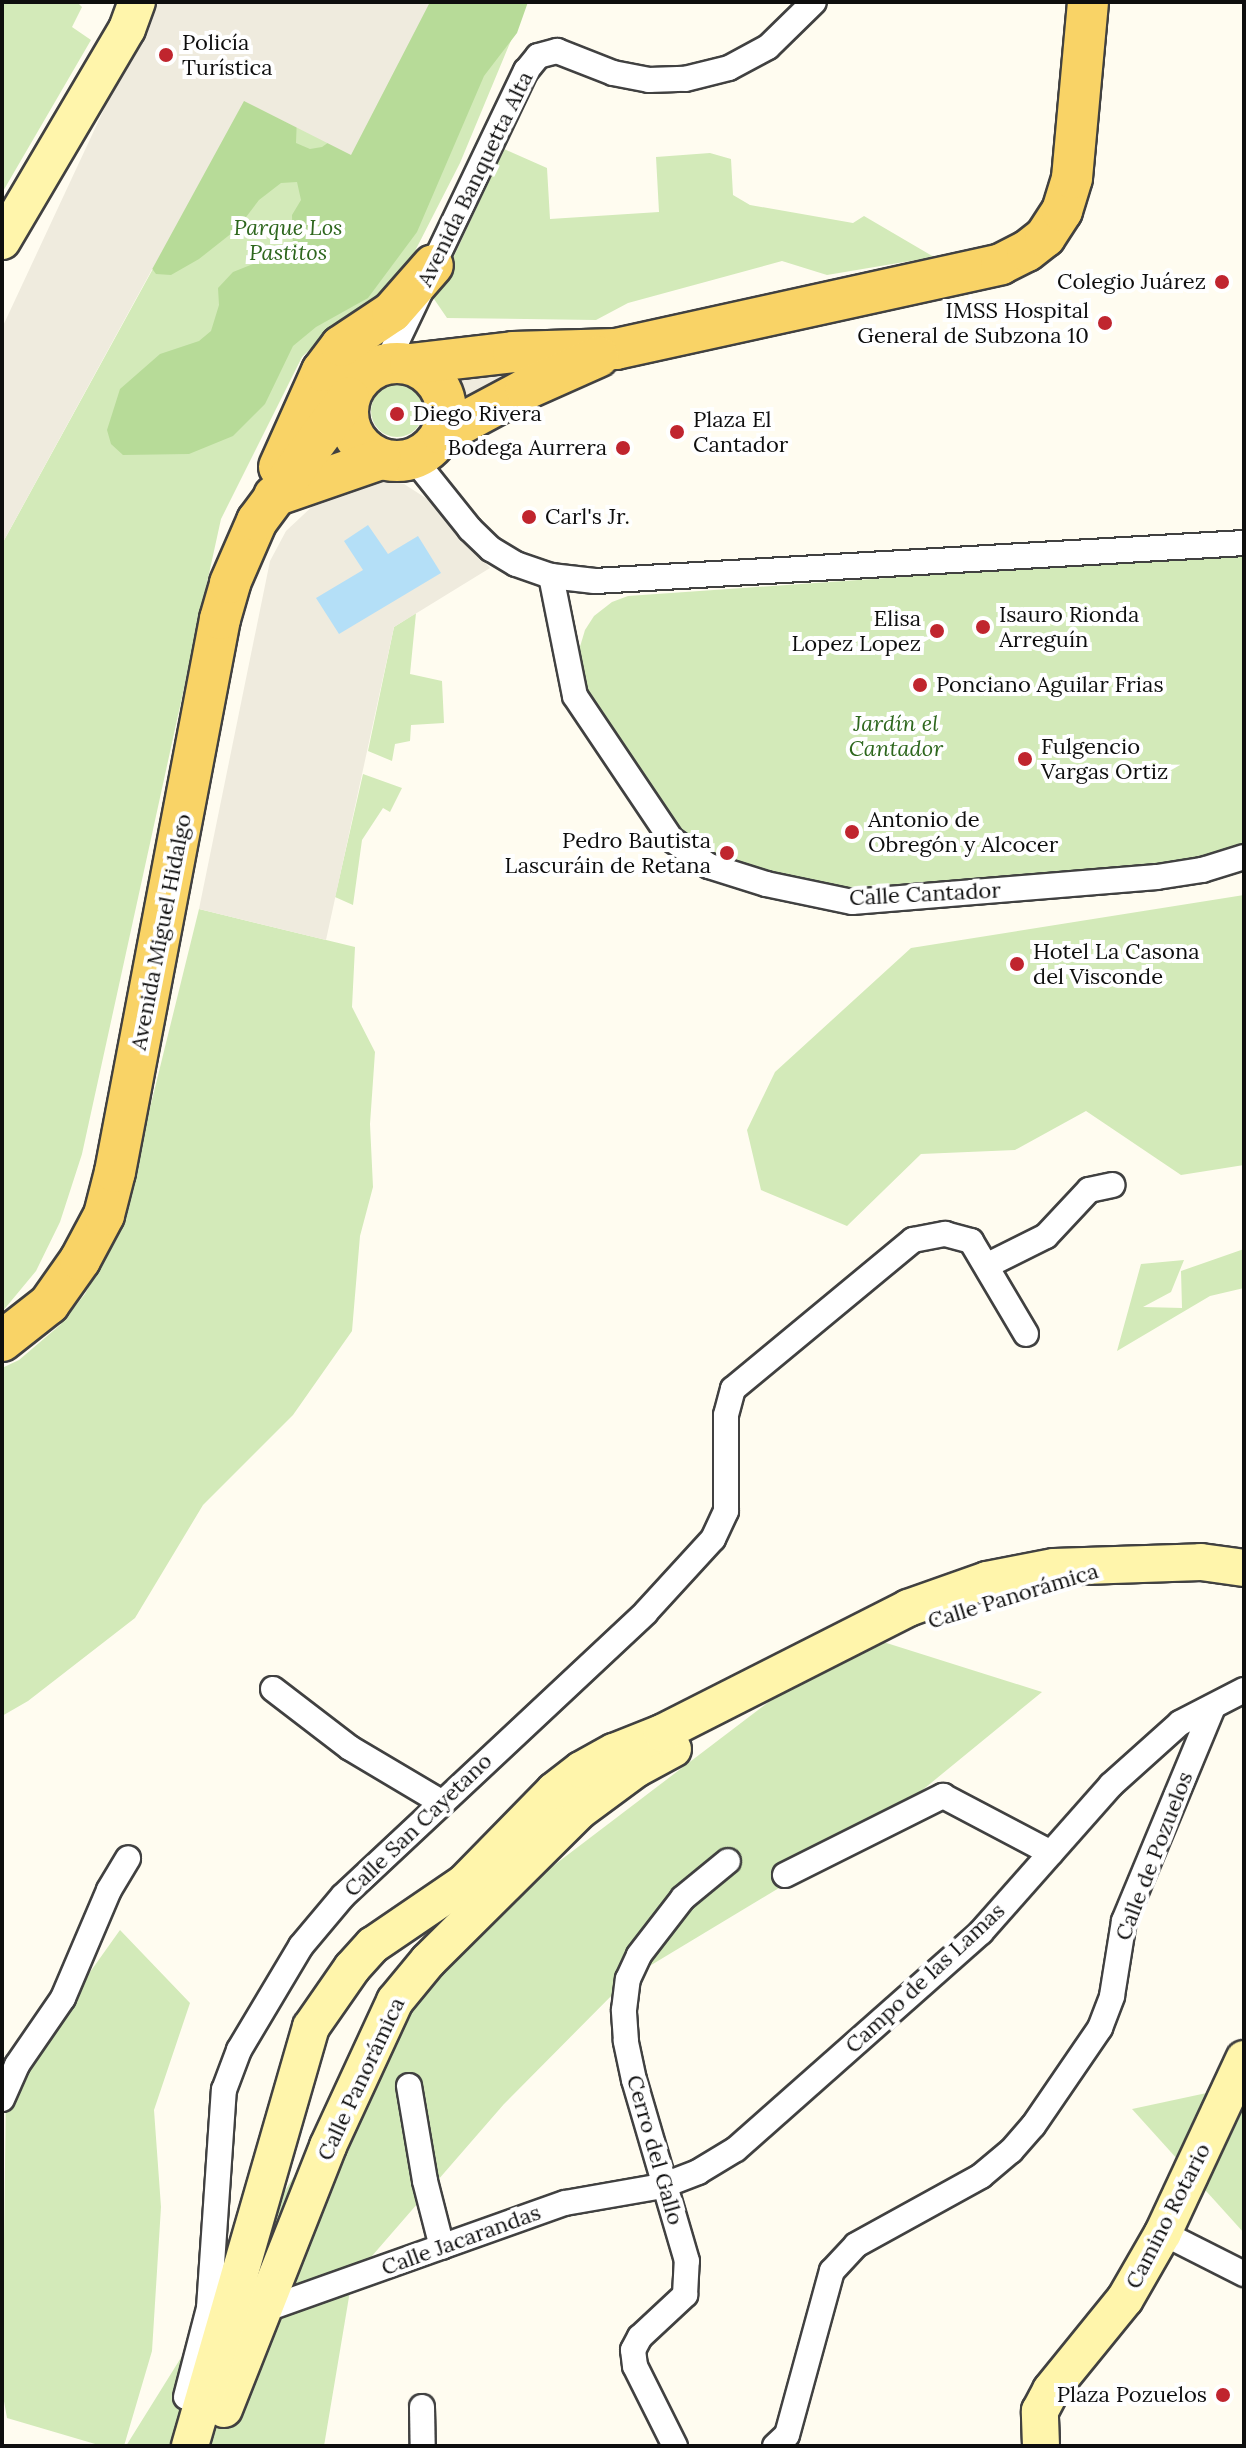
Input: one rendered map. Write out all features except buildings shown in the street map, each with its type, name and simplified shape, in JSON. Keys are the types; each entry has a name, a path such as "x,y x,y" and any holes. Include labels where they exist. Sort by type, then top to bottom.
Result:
{"main road":[{"path":"398,364 429,375 444,397 446,422 412,450 360,445 348,421 349,397 366,374 398,364 513,352 616,349 1001,264 1027,251 1045,237 1062,211 1072,178 1088,2"},
{"path":"265,509 311,389 322,371 341,346 392,312 433,265"},
{"path":"265,509 412,450 526,389 616,349"},
{"name":"Avenida Miguel Hidalgo","path":"2,1341 49,1304 80,1260 104,1215 118,1156 220,619 242,550 265,509 349,397"}],"street":[{"path":"2,241 127,29 137,2"},
{"name":"Avenida Banquetta Alta","path":"398,364 433,265 526,71 538,56 557,51 613,73 649,80 685,79 729,68 768,47 814,2"},
{"path":"412,450 470,529 491,549 516,564 551,576 595,581 1244,543"},
{"name":"Calle Cantador","path":"551,576 575,696 671,839 709,866 766,884 852,902 1157,877 1202,870 1244,857"},
{"path":"988,1265 1046,1236 1089,1190 1112,1185"},
{"name":"Calle San Cayetano","path":"176,2446 209,2308 224,2090 239,2050 301,1946 343,1896 646,1612 713,1539 726,1511 726,1415 733,1389 913,1240 945,1234 971,1241 988,1265 1026,1334"},
{"path":"1108,1567 1201,1562 1244,1568"},
{"name":"Calle Panorámica","path":"202,2446 214,2433 328,2146 395,2001 428,1961 579,1811 636,1769 920,1625 958,1609 1108,1567"},
{"name":"Calle Panorámica","path":"190,2446 311,2027 352,1968 373,1945 464,1883 554,1791 581,1770 614,1752 662,1733 908,1608 1018,1571 1108,1567"},
{"path":"273,1689 350,1748 441,1802"},
{"name":"Campo de las Lamas","path":"662,2186 698,2172 736,2149 981,1932 1111,1785 1180,1723 1244,1690"},
{"name":"Calle de Pozuelos","path":"775,2446 787,2435 832,2271 856,2245 981,2176 1011,2151 1033,2126 1100,2028 1112,1996 1124,1921 1213,1707"},
{"path":"785,1875 943,1796 1051,1853"},
{"path":"2,2099 17,2065 63,1998 109,1890 128,1858"},
{"name":"Cerro del Gallo","path":"675,2446 635,2366 633,2350 640,2337 685,2295 688,2279 687,2261 662,2186 626,2041 628,1979 639,1955 683,1898 728,1861"},
{"name":"Camino Rotario","path":"1041,2446 1040,2411 1051,2390 1125,2299 1163,2233 1244,2059"},
{"path":"409,2086 425,2181 442,2247"},
{"name":"Calle Jacarandas","path":"264,2310 565,2203 662,2186"},
{"path":"1163,2233 1244,2274"},
{"path":"422,2407 423,2446"}],"green space":[{"path":"2,2 77,2 82,7 72,27 91,40 2,193"},
{"path":"385,2 528,2 517,33 484,76 417,232 368,298 316,327 293,346 265,404 233,436 189,454 123,455 111,444 107,430 120,389 160,354 199,341 211,331 219,305 218,288 233,272 253,264 273,264 293,252 292,215 301,200 297,182 281,183 259,200 237,229 199,259 171,275 156,274 145,259 243,77 297,117 296,143 310,149 322,147 339,135"},
{"name":"Parque Los Pastitos","path":"527,2 460,163 414,253 379,305 319,341 302,357 221,519 82,1154 60,1222 36,1271 2,1312 2,544 245,101"},
{"path":"504,149 547,168 550,219 659,212 656,157 710,153 731,159 733,195 750,205 853,223 864,216 934,257 827,275 782,261 628,303 596,320 447,318 434,299"},
{"path":"397,385 416,392 423,411 416,430 397,437 378,430 371,411 378,392"},
{"name":"Jardín el Cantador","path":"1244,553 1244,845 1228,852 1158,868 869,895 724,864 688,842 585,697 576,660 585,630 594,616 612,602 628,596"},
{"path":"416,613 410,674 442,681 444,723 411,725 410,741 395,744 392,761 368,751 394,627"},
{"path":"363,774 402,788 390,812 383,808 362,840 353,905 335,897"},
{"path":"1244,895 1244,1165 1181,1175 1086,1111 1015,1150 921,1154 847,1226 761,1190 747,1130 775,1072 911,948"},
{"path":"199,909 355,947 352,1007 375,1052 370,1124 373,1187 360,1236 352,1331 293,1415 203,1505 135,1618 28,1701 2,1716 2,1368 19,1360 60,1325 85,1294 107,1250 131,1185"},
{"path":"1244,1249 1244,1288 1210,1296 1117,1351 1141,1264 1184,1260 1171,1292 1143,1307 1182,1308 1181,1271"},
{"path":"858,1634 1042,1692 870,1833 628,1979 504,2104 352,2279 324,2446 126,2446 428,1961"},
{"path":"120,1930 190,2003 154,2110 161,2207 152,2351 124,2446 102,2446 7,2418 2,2390 6,2090"},
{"path":"1244,2085 1244,2233 1132,2109"}],"shaded area":[{"path":"154,2 430,2 351,155 244,101 2,544 2,328"},
{"path":"567,363 457,403 442,370"},
{"path":"386,480 404,484 432,502 490,568 394,627 326,940 199,909 270,561 286,531 318,501 368,481"}],"water":[{"path":"368,525 388,554 418,536 441,573 339,634 316,598 363,570 344,541"}],"place":[{"name":"Policía Turística","path":"166,55"},
{"name":"Colegio Juárez","path":"1222,282"},
{"name":"IMSS Hospital General de Subzona 10","path":"1105,323"},
{"name":"Diego Rivera","path":"397,414"},
{"name":"Plaza El Cantador","path":"677,432"},
{"name":"Bodega Aurrera","path":"623,448"},
{"name":"Carl's Jr.","path":"529,517"},
{"name":"Isauro Rionda Arreguín","path":"983,627"},
{"name":"Elisa Lopez Lopez","path":"937,631"},
{"name":"Ponciano Aguilar Frias","path":"920,685"},
{"name":"Fulgencio Vargas Ortiz","path":"1025,759"},
{"name":"Antonio de Obregón y Alcocer","path":"852,832"},
{"name":"Pedro Bautista Lascuráin de Retana","path":"727,853"},
{"name":"Hotel La Casona del Visconde","path":"1017,964"},
{"name":"Plaza Pozuelos","path":"1223,2395"}]}
